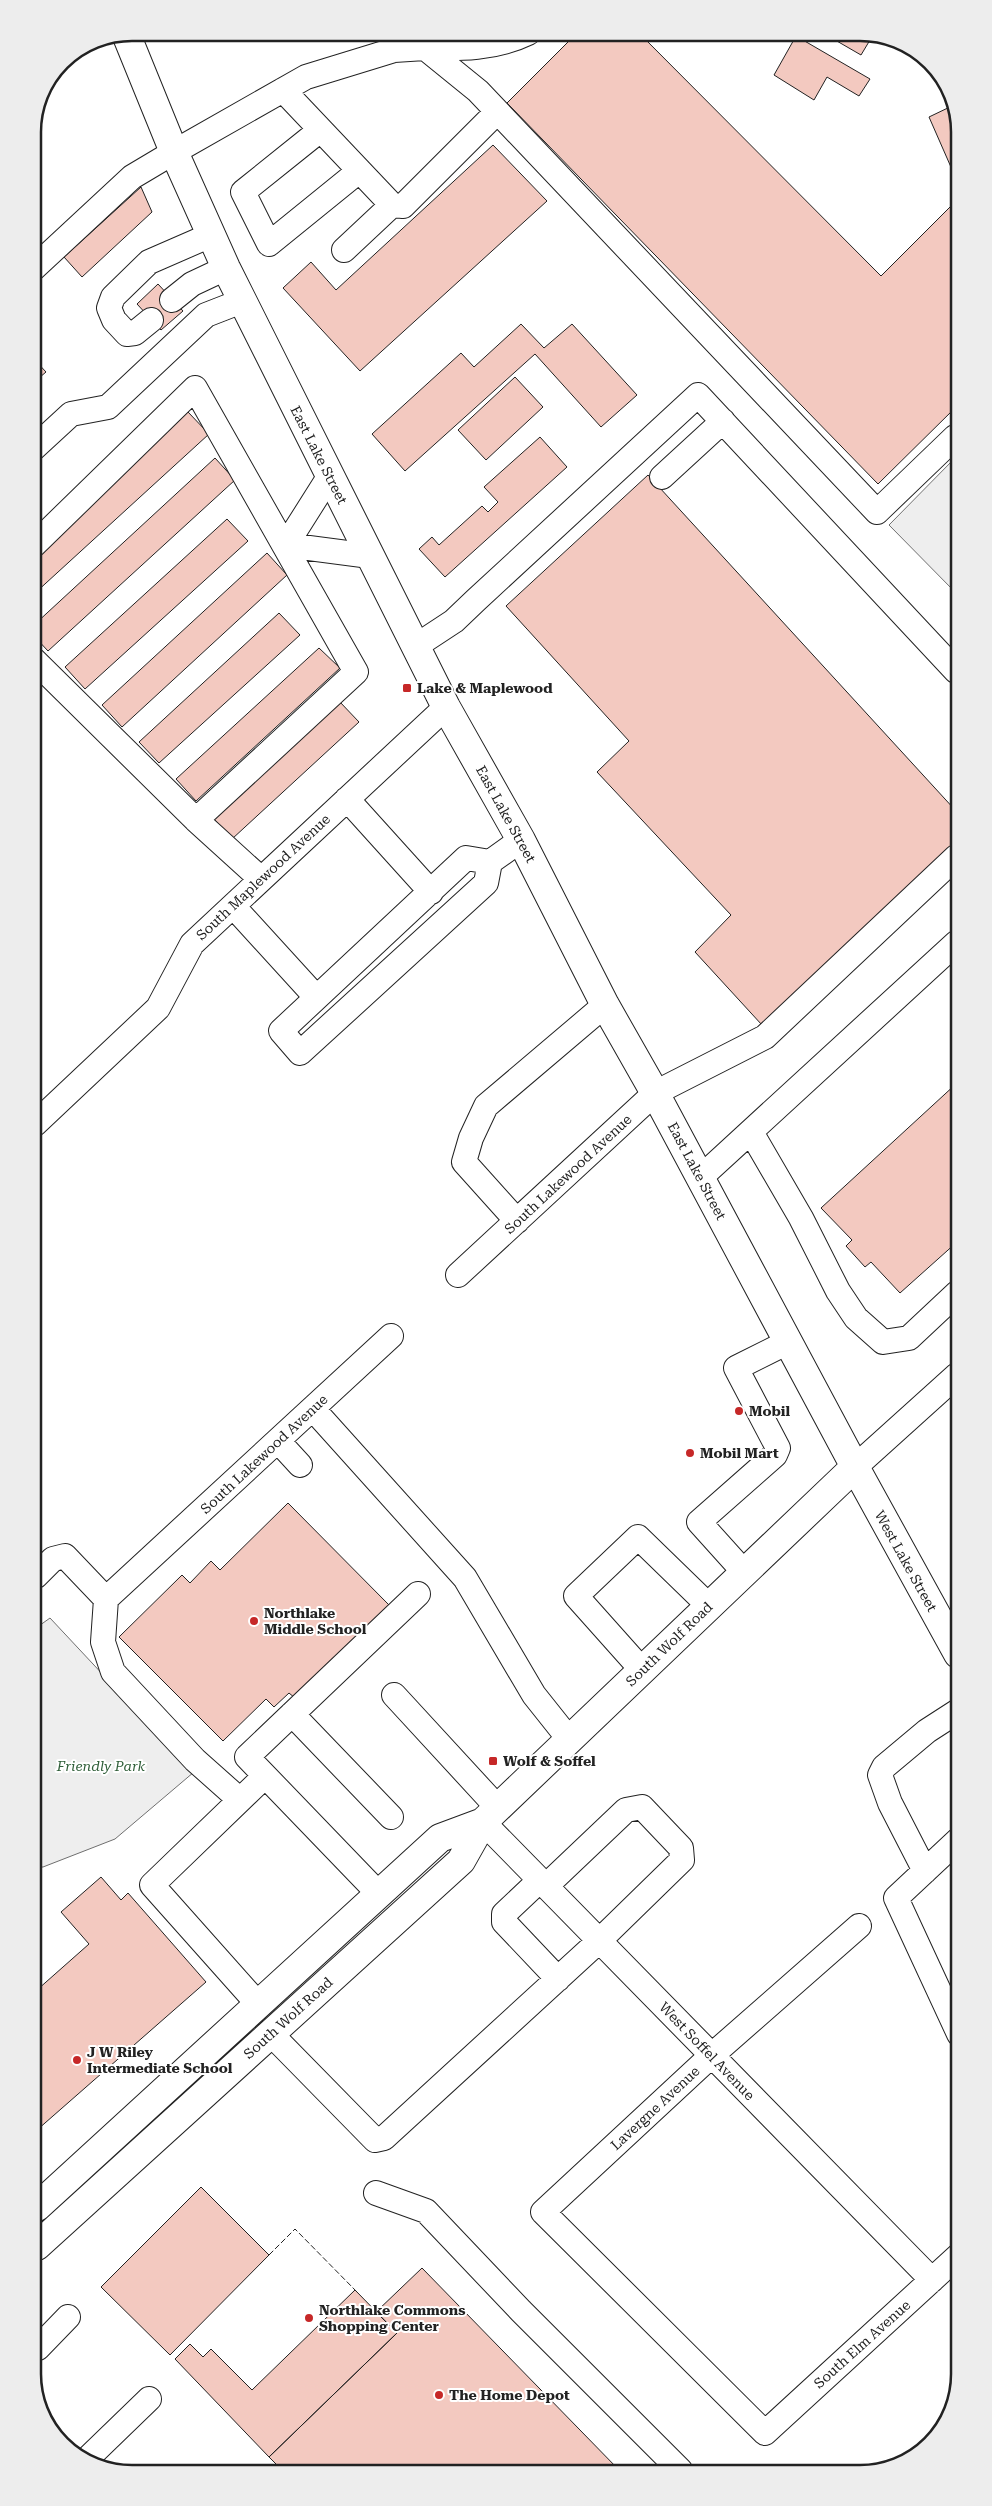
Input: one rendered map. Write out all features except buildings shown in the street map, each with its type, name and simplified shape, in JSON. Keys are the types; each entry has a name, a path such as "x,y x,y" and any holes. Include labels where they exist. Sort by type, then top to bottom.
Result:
{"main road":[{"path":"129,41 174,152"},
{"name":"East Lake Street","path":"174,152 242,301 446,707 521,840 606,1005 656,1093 855,1467"},
{"name":"South Wolf Road","path":"41,2242 461,1861 490,1815 855,1467"},
{"name":"West Lake Street","path":"855,1467 951,1641"},
{"name":"South Wolf Road","path":"41,2203 440,1838 490,1815"}],"street":[{"path":"41,262 132,177 306,77 385,53 424,48 470,49 509,41"},
{"path":"424,48 478,91 877,512 951,441"},
{"path":"283,90 392,205 403,206 497,112"},
{"path":"319,130 243,192 269,244 359,170"},
{"path":"344,250 392,205"},
{"path":"151,320 135,333 127,334 114,320 109,308 112,297 149,262 211,235"},
{"path":"175,252 192,284"},
{"path":"172,300 192,284 226,268"},
{"path":"41,441 71,414 108,407 206,315 242,301"},
{"path":"41,537 196,388 356,672 196,820"},
{"path":"416,646 459,616 698,395 951,666"},
{"path":"662,477 723,421"},
{"path":"286,545 330,477"},
{"path":"286,545 370,556"},
{"path":"41,667 196,820 261,879"},
{"name":"South Maplewood Avenue","path":"41,1118 158,1008 192,944 446,707"},
{"path":"347,799 431,892"},
{"path":"490,862 466,858 281,1030 300,1053 486,882 490,862 521,840"},
{"name":"South Lakewood Avenue","path":"458,1275 656,1093 765,1037 951,862"},
{"path":"233,906 316,997"},
{"path":"700,1178 951,948"},
{"path":"517,1220 464,1162 471,1138 486,1106 606,1005"},
{"path":"751,1132 801,1218 838,1291 856,1318 884,1342 909,1338 951,1299"},
{"name":"South Lakewood Avenue","path":"106,1599 391,1336"},
{"path":"744,1572 699,1522 775,1455 778,1448 736,1368 788,1342"},
{"path":"855,1467 951,1380"},
{"path":"313,1409 465,1578 534,1694 569,1739"},
{"path":"278,1441 300,1465"},
{"path":"642,1670 576,1596 638,1537 709,1606"},
{"path":"41,1571 53,1559 65,1556 106,1599 102,1642 113,1672 195,1760 240,1800"},
{"path":"379,1894 247,1757 418,1594"},
{"name":"West Soffel Avenue","path":"394,1695 543,1883 932,2280"},
{"path":"292,1714 391,1817"},
{"path":"925,1871 890,1804 880,1775 884,1767 927,1731 951,1716"},
{"path":"258,2004 152,1885 265,1776"},
{"path":"271,2034 375,2140 384,2138 600,1942 682,1860 681,1848 642,1807 626,1810 543,1883 504,1914 504,1922 558,1979"},
{"path":"951,1847 896,1898 951,2017"},
{"name":"Lavergne Avenue","path":"765,2433 543,2212 711,2056 859,1926"},
{"path":"376,2193 426,2211 521,2311 675,2465"},
{"name":"South Elm Avenue","path":"765,2433 951,2262"},
{"path":"41,2345 68,2317"},
{"path":"90,2455 149,2399"}],"green space":[{"path":"951,462 951,588 889,525"},
{"name":"Friendly Park","path":"50,1618 194,1772 115,1839 43,1867 41,1867 41,1624"}],"fence":[{"path":"269,2255 295,2229 357,2292"}],"place":[{"name":"Lake & Maplewood","path":"407,688"},
{"name":"Mobil","path":"739,1411"},
{"name":"Mobil Mart","path":"690,1453"},
{"name":"Northlake Middle School","path":"254,1621"},
{"name":"Wolf & Soffel","path":"493,1761"},
{"name":"J W Riley Intermediate School","path":"77,2060"},
{"name":"Northlake Commons Shopping Center","path":"309,2318"},
{"name":"The Home Depot","path":"439,2395"}]}
